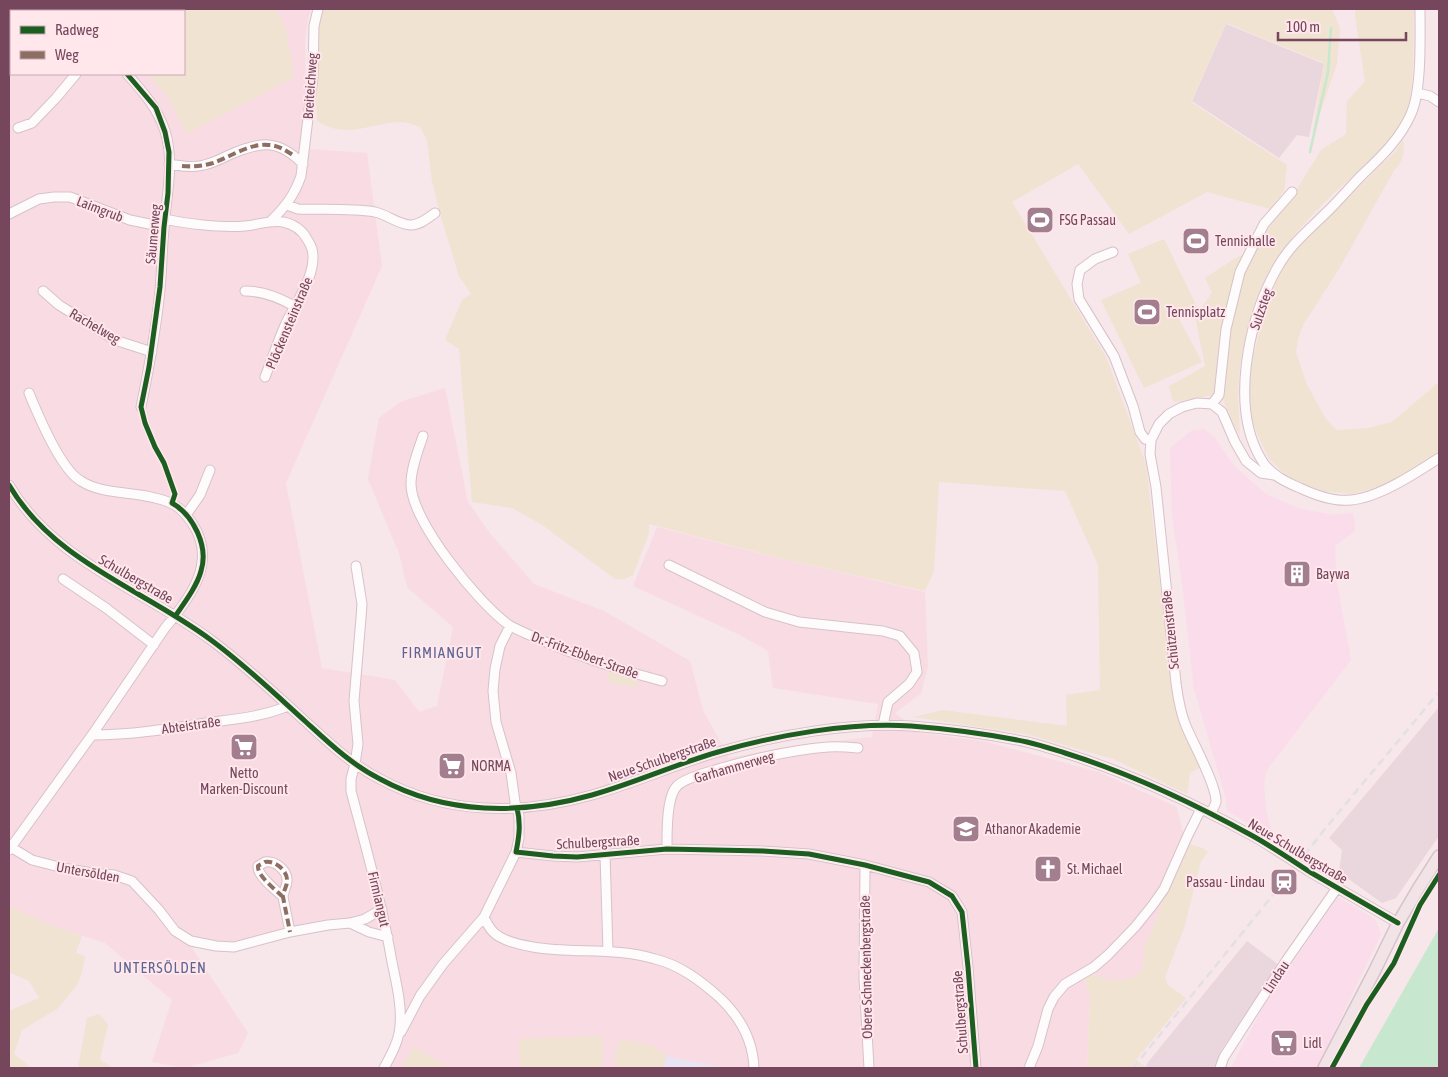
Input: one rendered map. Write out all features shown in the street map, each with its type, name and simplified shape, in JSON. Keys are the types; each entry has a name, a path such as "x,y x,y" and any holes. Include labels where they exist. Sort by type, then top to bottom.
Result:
{"main road":[{"path":"1324,1068 1398,923 1439,856"}],"street":[{"name":"Breiteichweg","path":"270,222 286,205 297,189 301,176 313,77 314,26 318,9"},
{"name":"Sulzsteg","path":"1420,9 1417,93 1412,113 1402,131 1384,154 1290,247 1275,271 1258,313 1246,363 1245,399 1251,435 1261,460 1274,475 1314,495 1350,500 1370,496 1395,484 1439,458"},
{"path":"18,128 32,123 75,75"},
{"name":"Säumerweg","path":"129,75 156,108 169,152 168,193 160,287 152,352 141,407"},
{"path":"1417,93 1430,96 1439,102"},
{"path":"169,164 202,166 243,150 266,144 284,149 303,164"},
{"name":"Sulzsteg","path":"1212,404 1219,395 1226,329 1240,272 1264,224 1292,192"},
{"name":"Laimgrub","path":"9,214 40,199 70,197 130,220 164,223"},
{"path":"286,205 298,208 377,213 402,224 412,225 421,222 435,212"},
{"name":"Plöckensteinstraße","path":"164,223 178,222 228,227 282,222 295,226 305,236 312,248 313,264 308,282 294,306 280,337 266,377"},
{"path":"1113,252 1095,259 1080,270 1078,299 1114,356 1133,406 1140,432 1145,439 1151,440 1159,424 1169,414 1182,407 1197,403 1212,404 1222,412 1246,462 1261,473 1274,475"},
{"name":"Rachelweg","path":"43,291 59,306 115,340 152,352"},
{"path":"244,291 254,291 277,297 294,306"},
{"path":"9,848 92,735 176,615 201,573 203,565 201,540 196,529 180,507 142,494 104,490 80,481 64,463 48,436 29,393"},
{"name":"Dr.-Fritz-Ebbert-Straße","path":"423,436 412,470 410,484 413,499 430,532 463,580 482,602 510,626 560,649 662,681"},
{"name":"Schützenstraße","path":"1151,440 1150,454 1156,487 1176,684 1186,725 1209,775 1214,793 1216,803 1211,813"},
{"path":"186,515 200,495 210,470"},
{"name":"Schulbergstraße","path":"9,485 16,498 42,529 76,556 176,615 231,654 336,750 355,764 395,787 433,801 479,809 517,808"},
{"path":"669,565 765,612 799,622 883,632 900,636 914,653 917,672 909,684 888,702 883,726"},
{"path":"355,764 358,744 354,701 362,604 356,566"},
{"path":"63,579 154,644"},
{"path":"510,626 500,646 493,691 496,722 511,773 520,824 516,852"},
{"name":"Abteistraße","path":"92,735 121,735 266,714 288,706"},
{"name":"Neue Schulbergstraße","path":"517,808 554,804 592,795 702,757 764,740 842,728 883,726 912,726 982,733 1030,742 1099,764 1165,791 1211,813 1272,847 1337,888 1398,923"},
{"name":"Garhammerweg","path":"667,849 670,801 676,786 689,779 725,767 786,752 829,747 858,748"},
{"name":"Firmiangut","path":"355,764 351,778 351,791 388,937 399,1002 399,1036"},
{"path":"1029,1068 1038,1046 1048,1009 1054,997 1065,984 1094,967 1108,954 1135,927 1152,906 1168,881 1201,809"},
{"name":"Untersölden","path":"9,848 32,860 50,866 114,875 132,881 159,910 175,931 191,941 216,946 234,947 290,932 350,923 365,919 382,909"},
{"name":"Schulbergstraße","path":"516,852 569,857 667,849 810,854 864,865 929,882 952,896 962,912 976,1068"},
{"name":"Firmiangut","path":"384,1068 420,996 443,964 484,917 516,852"},
{"name":"Schulbergstraße","path":"605,855 608,951"},
{"name":"Obere Schneckenbergstraße","path":"864,865 864,978 869,1068"},
{"name":"Lindau","path":"1220,1068 1224,1057 1276,976 1337,888"},
{"path":"283,897 290,932"},
{"path":"484,917 490,930 499,937 509,941 539,948 626,952 657,959 689,974 732,1010 750,1042 754,1068"},
{"name":"Untersölden","path":"350,923 369,932 388,937"}],"shaded area":[{"path":"9,9 311,9 305,41 306,101 312,126 310,149 367,153 382,266 286,483 322,668 395,680 419,712 437,706 453,627 407,587 399,553 368,479 379,418 400,402 445,388 468,502 489,532 534,584 604,611 690,661 703,710 729,758 779,748 872,737 878,704 773,688 768,651 740,635 633,586 657,527 778,558 925,592 928,667 921,693 895,713 921,733 983,741 1099,772 1177,807 1182,830 1190,844 1162,901 1159,914 1145,947 1143,968 1133,978 1111,981 1091,974 1085,978 1090,1000 1087,1068 383,1068 399,1036 390,939 349,918 249,939 192,948 248,1033 238,1053 185,1068 152,1062 172,1000 105,943 55,927 9,906"},
{"path":"58,9 276,9 285,27 291,54 293,78 186,134 167,95 147,75 185,75 185,10"},
{"path":"323,9 1332,9 1340,28 1337,64 1312,136 1324,63 1226,23 1191,102 1287,165 1284,191 1270,209 1207,192 1129,234 1078,164 1012,202 1106,357 1146,464 1175,710 1201,767 1190,773 1187,794 1113,759 1026,734 913,717 943,710 1067,726 1066,695 1100,690 1098,565 1065,491 939,482 934,571 925,591 779,558 649,524 649,533 633,575 625,579 615,579 541,524 512,508 472,502 459,349 445,340 462,300 471,294 459,276 439,210 432,181 427,140 420,127 406,122 349,130 328,127 317,121 318,32"},
{"path":"1355,9 1414,9 1412,83 1407,111 1403,121 1388,142 1322,205 1299,230 1278,257 1265,279 1254,306 1243,350 1238,392 1240,435 1232,423 1221,394 1173,402 1169,386 1205,366 1195,316 1212,293 1205,278 1234,259 1256,249 1273,221 1292,197 1321,150 1346,134 1347,101 1365,81"},
{"path":"1226,24 1324,64 1309,137 1297,135 1279,158 1192,101"},
{"path":"1403,139 1404,149 1401,161 1339,269 1303,325 1296,353 1307,385 1326,419 1337,430 1368,428 1392,422 1439,382 1439,454 1385,485 1352,494 1324,491 1288,477 1269,459 1252,420 1249,391 1250,368 1264,314 1276,282 1288,258 1306,238 1396,151"},
{"name":"Tennisplatz","path":"1164,239 1197,307 1178,317 1202,362 1144,388 1101,300 1141,283 1128,254"},
{"path":"1204,429 1215,438 1234,466 1266,494 1297,508 1333,515 1353,513 1355,531 1335,546 1336,578 1351,660 1266,771 1264,785 1266,810 1272,834 1285,843 1227,811 1225,795 1194,689 1172,515 1170,448 1191,431"},
{"path":"610,668 631,676 638,688 607,682"},
{"path":"1439,707 1439,836 1396,898 1382,903 1339,872 1342,850 1329,838"},
{"path":"1190,844 1208,852 1201,861 1184,928 1165,977 1168,985 1186,998 1136,1060 1145,1068 1087,1068 1090,1000 1085,978 1091,974 1111,981 1133,978 1143,968 1145,947 1159,914 1162,901"},
{"path":"1338,897 1375,919 1381,934 1317,1068 1231,1068 1266,1001"},
{"path":"9,906 55,927 82,936 76,953 85,956 78,984 57,1009 22,1030 14,1054 31,1068 9,1068 9,1011 39,998 29,981 9,972"},
{"path":"1439,928 1439,1068 1359,1068"},
{"path":"1247,941 1279,965 1222,1049 1215,1068 1145,1068 1149,1061"},
{"path":"99,1014 108,1024 100,1060 113,1068 78,1068 87,1018"},
{"path":"602,1036 603,1068 520,1068 519,1039"},
{"path":"621,1040 656,1048 666,1056 663,1068 615,1068 616,1049"},
{"path":"414,1047 450,1068 401,1068"},
{"path":"666,1056 725,1068 663,1068"}],"waterway":[{"path":"1310,152 1328,72 1331,28"}],"railway":[{"path":"1133,1068 1324,830 1439,692"}],"marked path":[{"path":"182,166 202,166 247,148 261,145 272,145 293,155"},
{"path":"283,897 260,874 258,866 265,862 277,864 287,877 283,897 290,932"}],"cycle path":[{"path":"128,75 156,108 165,132 169,152 168,193 160,287 149,367 141,407 145,423 164,463 175,494 172,503 180,508 193,523 203,552 203,561 197,582 176,615"},
{"path":"9,485 28,512 50,535 101,572 185,622 211,640 350,760 380,779 405,791 431,800 484,808 511,808 565,802 608,790 702,757 764,740 814,731 888,725 969,732 1013,739 1046,747 1089,761 1160,789 1251,835 1398,923"},
{"path":"517,808 519,830 516,852 577,857 667,849 809,854 865,865 929,882 952,896 962,912 976,1068"},
{"path":"1332,1068 1367,1004 1394,963 1420,905 1439,875"}],"place":[{"name":"FSG Passau","path":"1040,220"},
{"name":"Tennishalle","path":"1196,241"},
{"name":"Tennisplatz","path":"1147,312"},
{"name":"Baywa","path":"1297,574"},
{"name":"Netto Marken-Discount","path":"244,747"},
{"name":"NORMA","path":"452,766"},
{"name":"Athanor Akademie","path":"966,829"},
{"name":"St. Michael","path":"1048,869"},
{"name":"Passau - Lindau","path":"1284,882"},
{"name":"Lidl","path":"1284,1043"}],"district":[{"name":"FIRMIANGUT","path":"442,652"},
{"name":"UNTERSÖLDEN","path":"160,967"}]}
